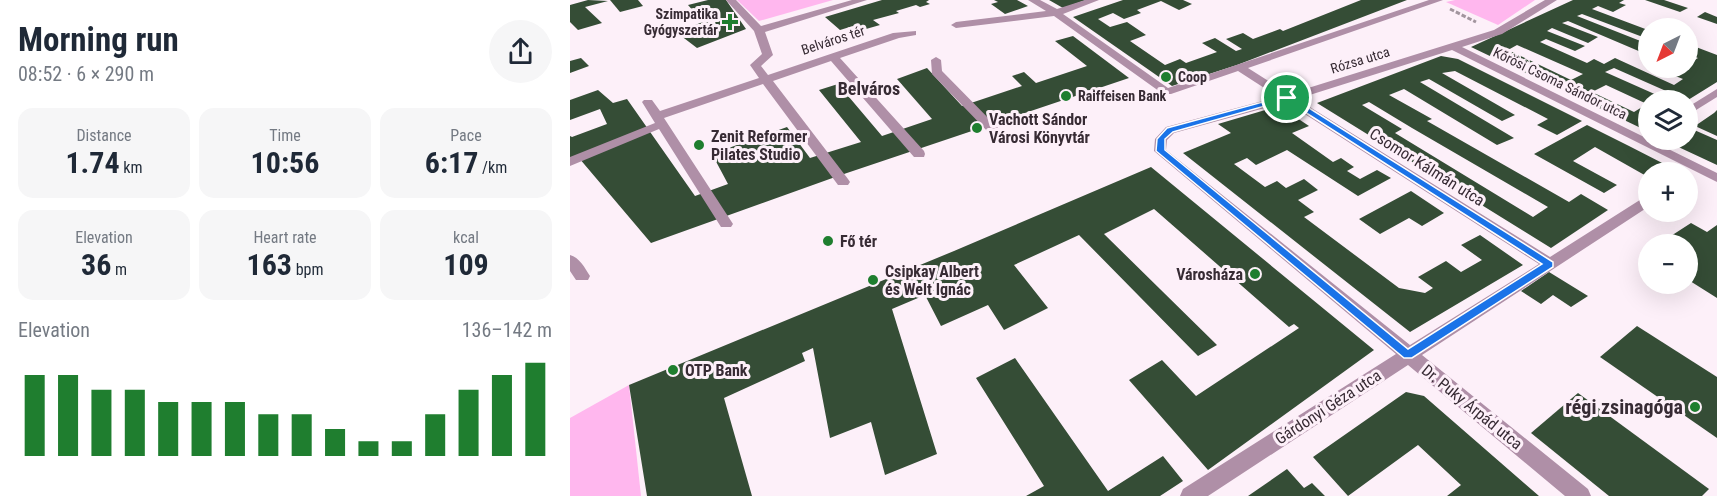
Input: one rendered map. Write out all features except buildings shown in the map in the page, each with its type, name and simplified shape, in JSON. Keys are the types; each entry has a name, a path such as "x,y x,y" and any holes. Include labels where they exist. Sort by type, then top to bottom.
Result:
{"street":[{"path":"731,0 759,30 768,55 755,65 843,182"},
{"path":"759,30 862,0"},
{"path":"1033,0 1056,13 1167,92 1434,0"},
{"path":"957,25 1056,13 1094,0"},
{"name":"Rózsa utca","path":"1170,130 1287,98 1454,47 1498,32 1552,0"},
{"name":"Belváros tér","path":"570,162 660,120 764,79 897,35 912,33"},
{"name":"Kőrösi Csoma Sándor utca","path":"1454,47 1638,136"},
{"path":"833,56 919,154"},
{"path":"936,60 936,72 994,131"},
{"path":"1239,67 1287,98"},
{"path":"1698,105 1717,92"},
{"name":"Csomor Kálmán utca","path":"1287,98 1550,264"},
{"path":"648,102 726,224"},
{"name":"Dr. Puky Árpád utca","path":"1170,130 1161,139 1160,151 1581,496"},
{"name":"Kőrösi Csoma Sándor utca","path":"1661,150 1678,162"},
{"name":"Kőrösi Csoma Sándor utca","path":"1698,173 1717,178"},
{"name":"Gárdonyi Géza utca","path":"1190,496 1638,207"},
{"path":"570,260 582,276"}],"path":[{"path":"1434,0 1498,32"}],"shaded area":[{"path":"737,0 833,0 759,21"},
{"path":"1535,0 1498,25 1446,2"},
{"path":"629,385 641,496 570,496 570,418"}],"place":[{"name":"Szimpatika Gyógyszertár","path":"730,22"},
{"name":"Coop","path":"1166,77"},
{"name":"Raiffeisen Bank","path":"1066,96"},
{"name":"Vachott Sándor Városi Könyvtár","path":"977,128"},
{"name":"Zenit Reformer Pilates Studio","path":"699,145"},
{"name":"Fő tér","path":"828,241"},
{"name":"Városháza","path":"1255,274"},
{"name":"Csipkay Albert és Welt Ignác","path":"873,280"},
{"name":"OTP Bank","path":"673,370"},
{"name":"régi zsinagóga","path":"1695,407"}],"district":[{"name":"Belváros","path":"869,88"}],"route":[{"path":"1287,98 1550,264 1408,355 1160,151 1161,139 1170,130 1287,98"}]}
